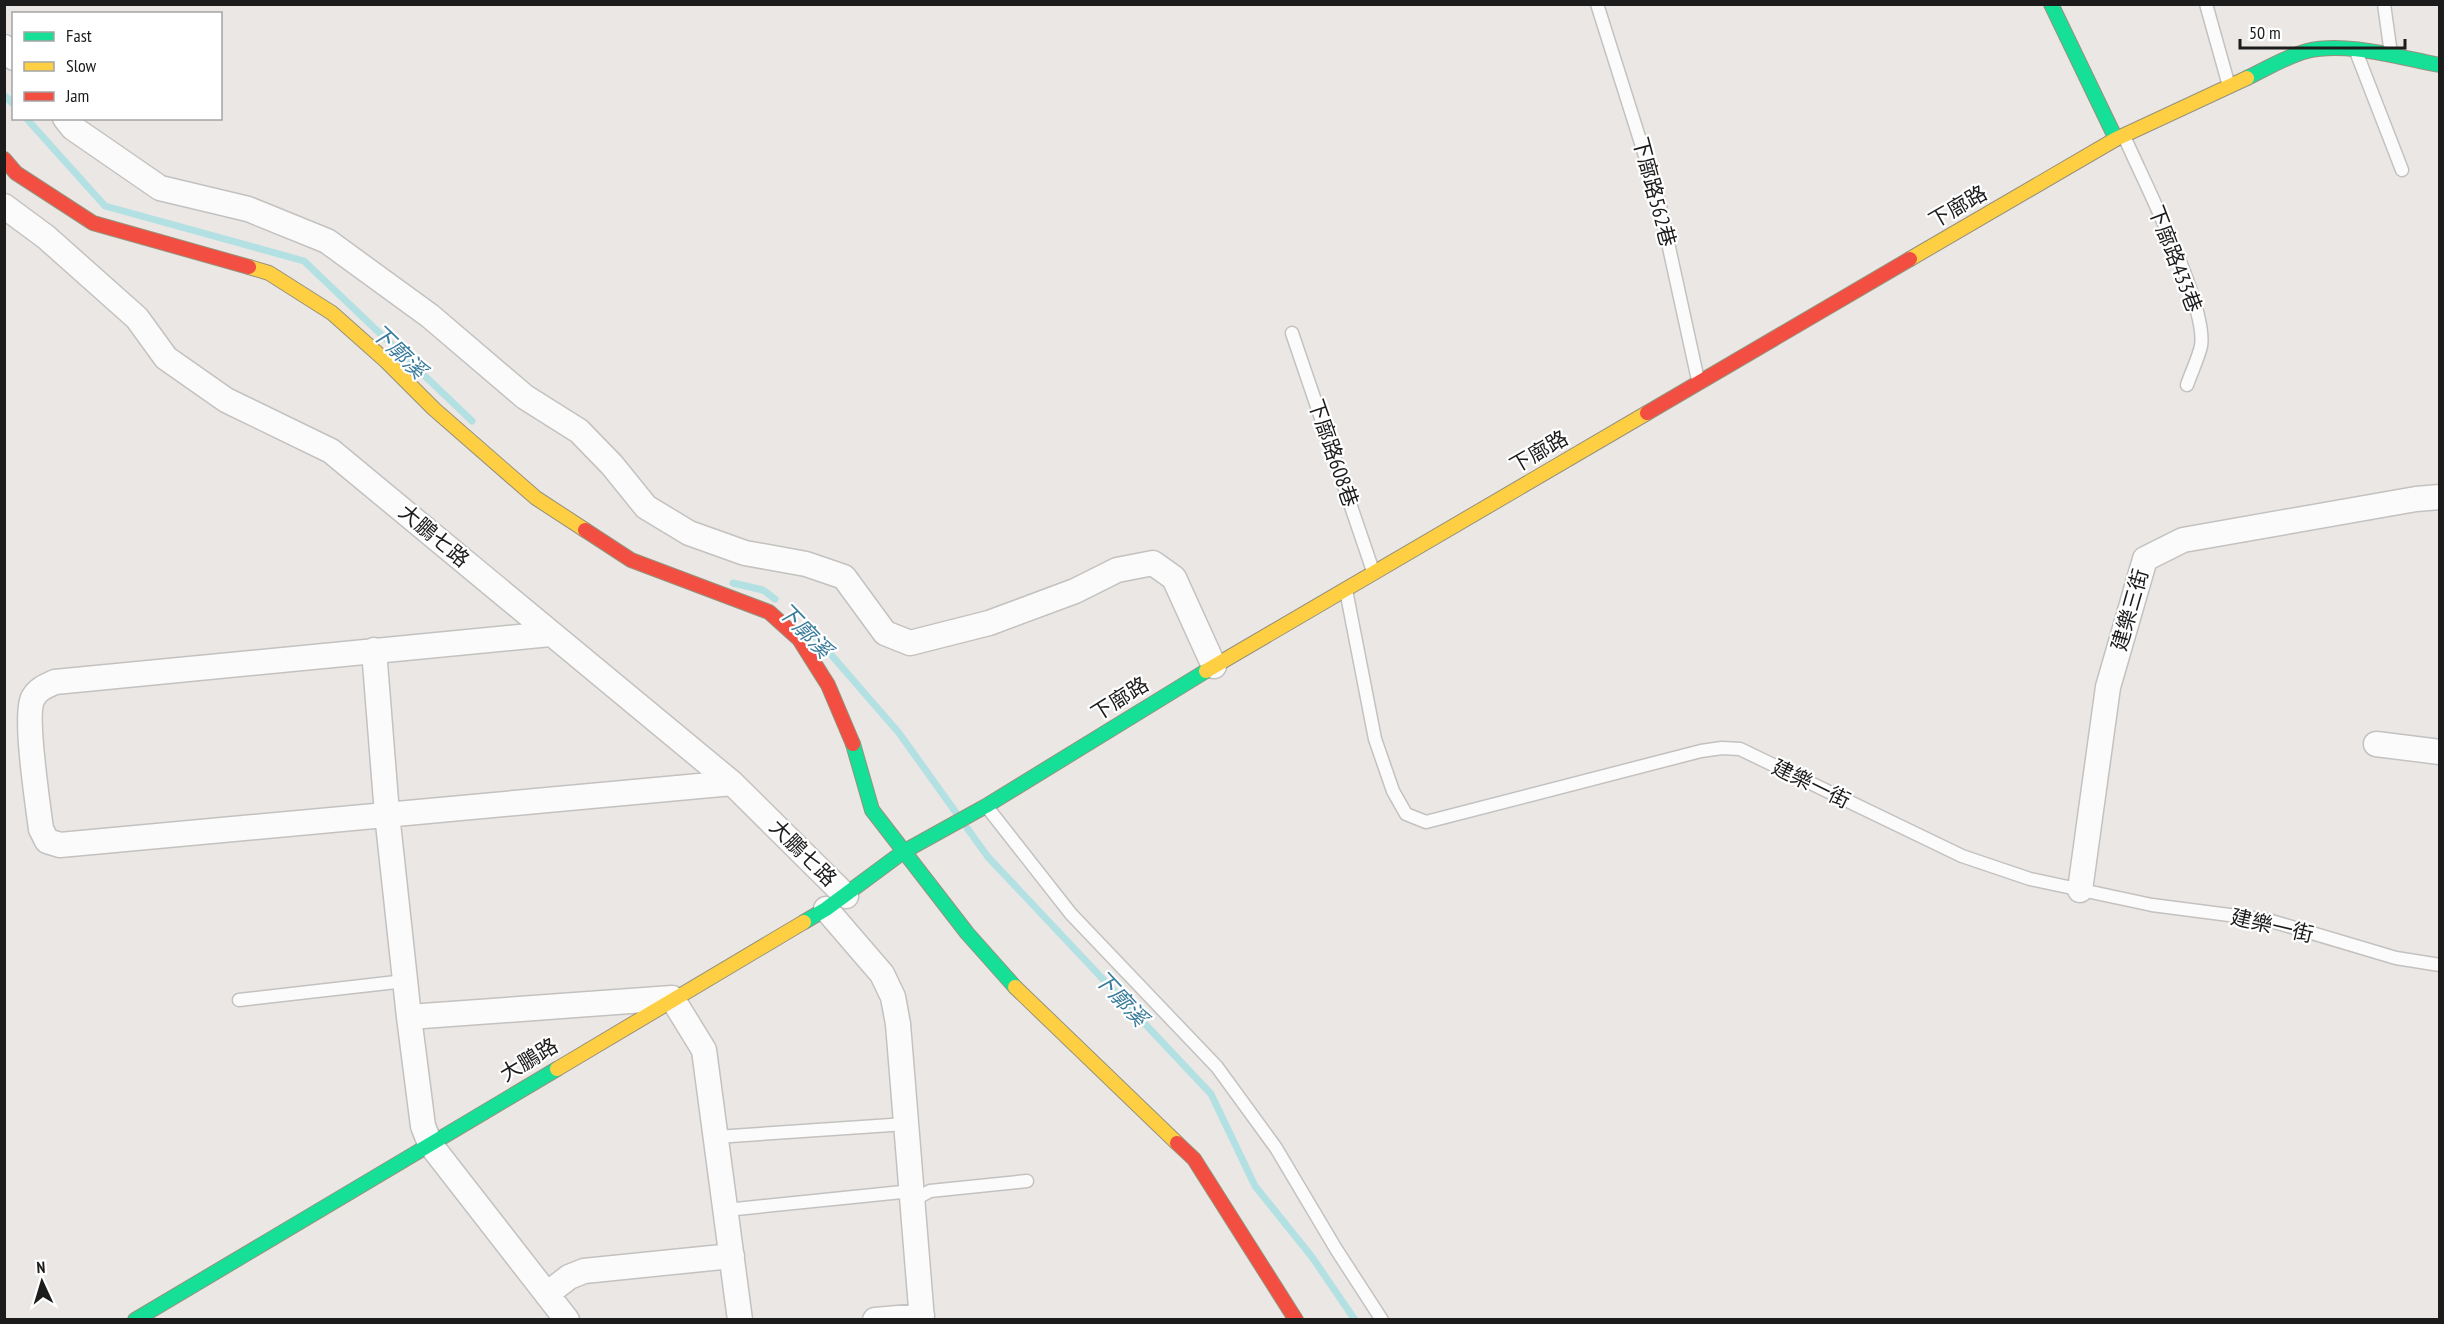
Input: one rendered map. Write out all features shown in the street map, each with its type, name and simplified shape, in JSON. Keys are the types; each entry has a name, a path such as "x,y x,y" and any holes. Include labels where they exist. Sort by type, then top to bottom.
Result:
{"street":[{"path":"2051,4 2120,137"},
{"name":"下廍路","path":"941,833 1214,666 2120,137 2306,51 2323,48 2356,51 2439,65"},
{"path":"67,120 73,128 160,188 248,209 327,241 430,316 525,397 579,431 612,465 646,507 689,533 745,553 806,564 844,578 885,633 910,643 953,633 1029,609 1075,591 1117,570 1153,563 1174,578 1214,666"},
{"path":"4,159 15,173 93,223 269,273 332,313 386,361 434,409 536,498 631,560 769,612 800,639 828,685 853,743 872,810 967,933 1026,1000 1194,1159 1296,1320"},
{"name":"大鵬七路","path":"4,206 46,237 137,318 166,358 226,400 331,451 732,783 846,896"},
{"name":"建樂三街","path":"2080,890 2108,687 2145,560 2184,540 2416,499 2439,497"},
{"path":"550,634 55,682 40,689 32,700 30,719 41,829 47,841 60,845 732,783"},
{"path":"374,650 387,814 408,1017 423,1126 430,1144 567,1320"},
{"path":"2376,744 2439,752"},
{"name":"大鵬路","path":"135,1320 672,998 825,909 846,896 903,852 941,833"},
{"path":"825,909 882,974 893,997 898,1024 922,1318 875,1320"},
{"path":"408,1017 672,998 704,1050 740,1320"},
{"path":"548,1294 569,1278 584,1271 732,1256"}],"lane":[{"name":"下廍路562巷","path":"1597,4 1658,197 1698,383"},
{"path":"2206,4 2229,87"},
{"path":"2384,4 2391,57"},
{"path":"2356,51 2402,170"},
{"name":"下廍路433巷","path":"2120,137 2175,252 2193,299 2201,345 2187,385"},
{"name":"下廍路608巷","path":"1292,333 1373,573"},
{"name":"建樂一街","path":"1346,589 1378,750 1406,814 1426,822 1701,751 1722,748 1740,749 1962,856 2030,879 2152,905 2268,920 2396,958 2439,965"},
{"path":"986,806 1071,914 1217,1067 1276,1148 1336,1249 1383,1320"},
{"path":"239,1000 405,981"},
{"path":"716,1137 906,1124"},
{"path":"726,1210 912,1198 930,1191 1027,1181"}],"waterway":[{"name":"下廓溪","path":"4,95 12,103"},
{"name":"下廓溪","path":"28,120 105,206 304,261 391,344"},
{"name":"下廓溪","path":"406,358 472,421"},
{"name":"下廓溪","path":"733,583 763,590 775,599"},
{"name":"下廓溪","path":"814,635 899,733 957,814"},
{"name":"下廓溪","path":"967,828 988,857 1211,1094 1255,1186 1312,1257 1355,1320"}],"traffic: fast":[{"path":"2051,4 2116,139"},
{"path":"2247,78 2292,56 2322,48 2356,49 2440,65"},
{"path":"804,922 826,909 903,852 986,806 1206,671"},
{"path":"853,744 872,810 967,933 1015,987"},
{"path":"135,1320 557,1069"}],"traffic: slow":[{"path":"1910,259 2116,139 2247,78"},
{"path":"249,267 269,273 332,313 386,361 434,409 536,498 585,530"},
{"path":"1206,671 1647,413"},
{"path":"557,1069 804,922"},
{"path":"1015,987 1177,1143"}],"traffic: jam":[{"path":"4,159 16,173 93,223 249,267"},
{"path":"1647,413 1910,259"},
{"path":"585,530 631,560 769,612 799,639 828,685 853,744"},
{"path":"1177,1143 1194,1159 1296,1320"}]}
